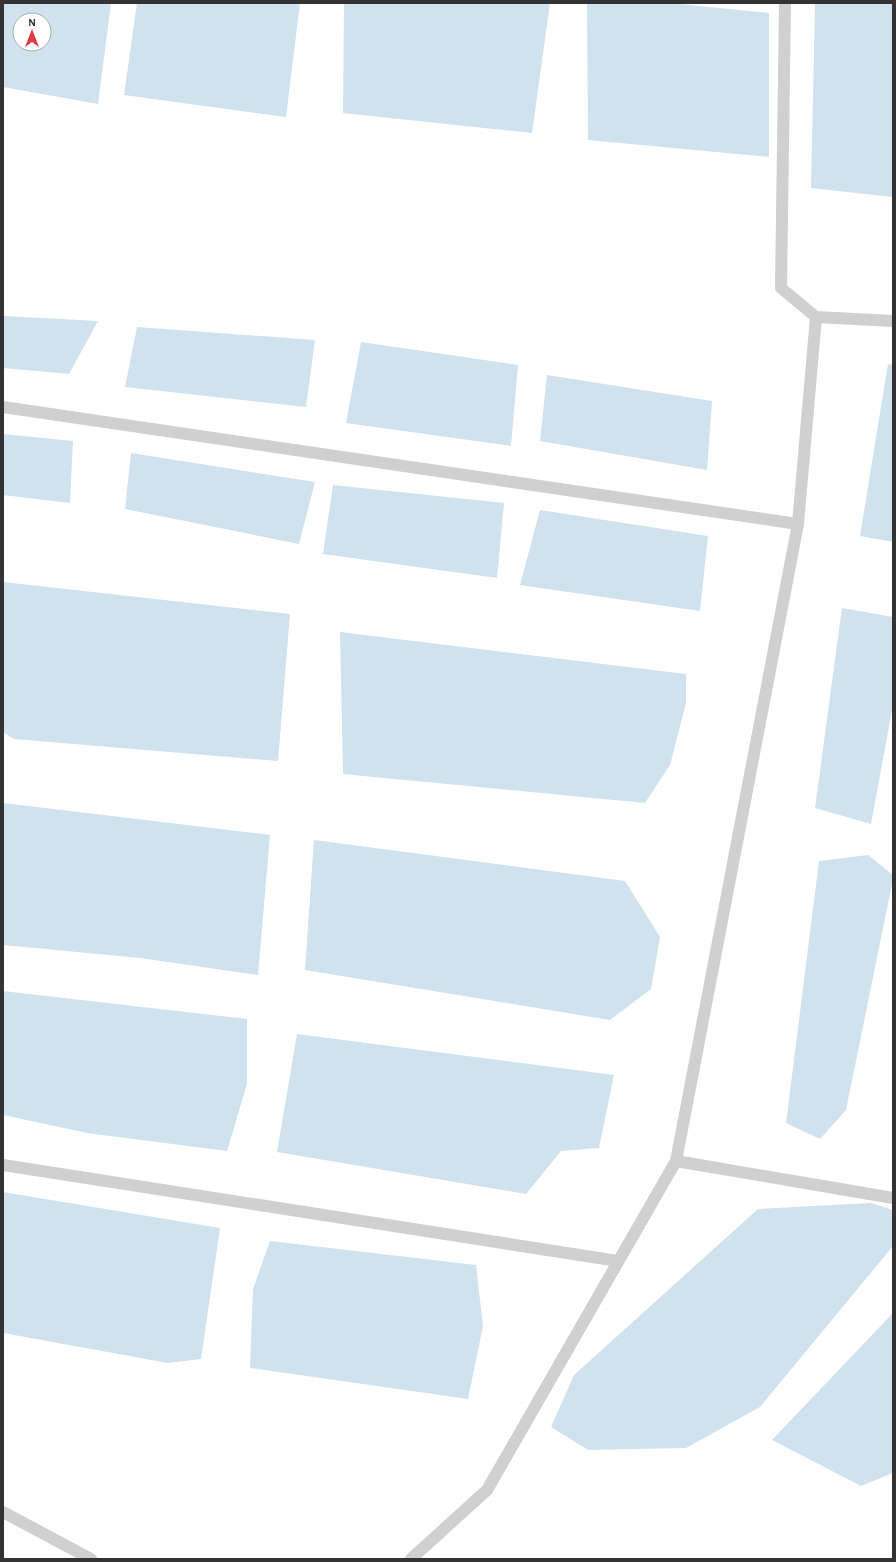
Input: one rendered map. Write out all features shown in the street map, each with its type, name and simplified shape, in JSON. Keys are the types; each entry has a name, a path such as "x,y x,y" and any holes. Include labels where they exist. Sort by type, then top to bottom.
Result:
{"lane":[{"path":"785,3 781,288 816,317 893,322"},
{"path":"411,1559 487,1490 676,1161 798,524 816,317"},
{"path":"3,407 798,524"},
{"path":"676,1161 893,1198"},
{"path":"3,1165 618,1261"},
{"path":"3,1512 91,1559"}],"water":[{"path":"3,3 111,3 98,104 3,87"},
{"path":"137,3 300,3 286,117 124,95"},
{"path":"344,3 550,3 532,133 343,113"},
{"path":"587,3 670,3 769,13 769,157 588,140"},
{"path":"815,3 893,3 893,197 811,188"},
{"path":"3,316 98,321 69,374 3,368"},
{"path":"137,327 315,340 306,407 125,387"},
{"path":"361,342 518,365 511,446 346,423"},
{"path":"888,364 893,365 893,542 860,536"},
{"path":"547,375 712,401 707,470 540,441"},
{"path":"3,434 73,441 70,503 3,495"},
{"path":"131,453 315,482 299,544 125,509"},
{"path":"333,485 504,503 497,578 323,554"},
{"path":"540,510 708,536 700,611 520,585"},
{"path":"3,582 290,614 278,761 14,739 3,732"},
{"path":"842,608 893,617 893,705 871,824 815,808"},
{"path":"340,632 686,674 686,703 670,765 645,803 343,774"},
{"path":"3,803 270,835 258,975 140,958 3,945"},
{"path":"314,840 625,881 660,937 651,989 610,1020 305,970"},
{"path":"868,855 893,875 893,879 846,1110 820,1139 786,1123 819,861"},
{"path":"3,991 247,1019 247,1084 227,1151 87,1133 3,1115"},
{"path":"297,1034 614,1075 599,1148 561,1151 526,1194 277,1152"},
{"path":"3,1192 220,1228 201,1359 168,1363 3,1333"},
{"path":"871,1203 893,1210 893,1246 760,1407 686,1448 588,1450 551,1427 574,1375 758,1209"},
{"path":"270,1241 476,1265 483,1326 468,1399 250,1368 253,1289"},
{"path":"893,1313 893,1473 861,1486 772,1440"}]}
